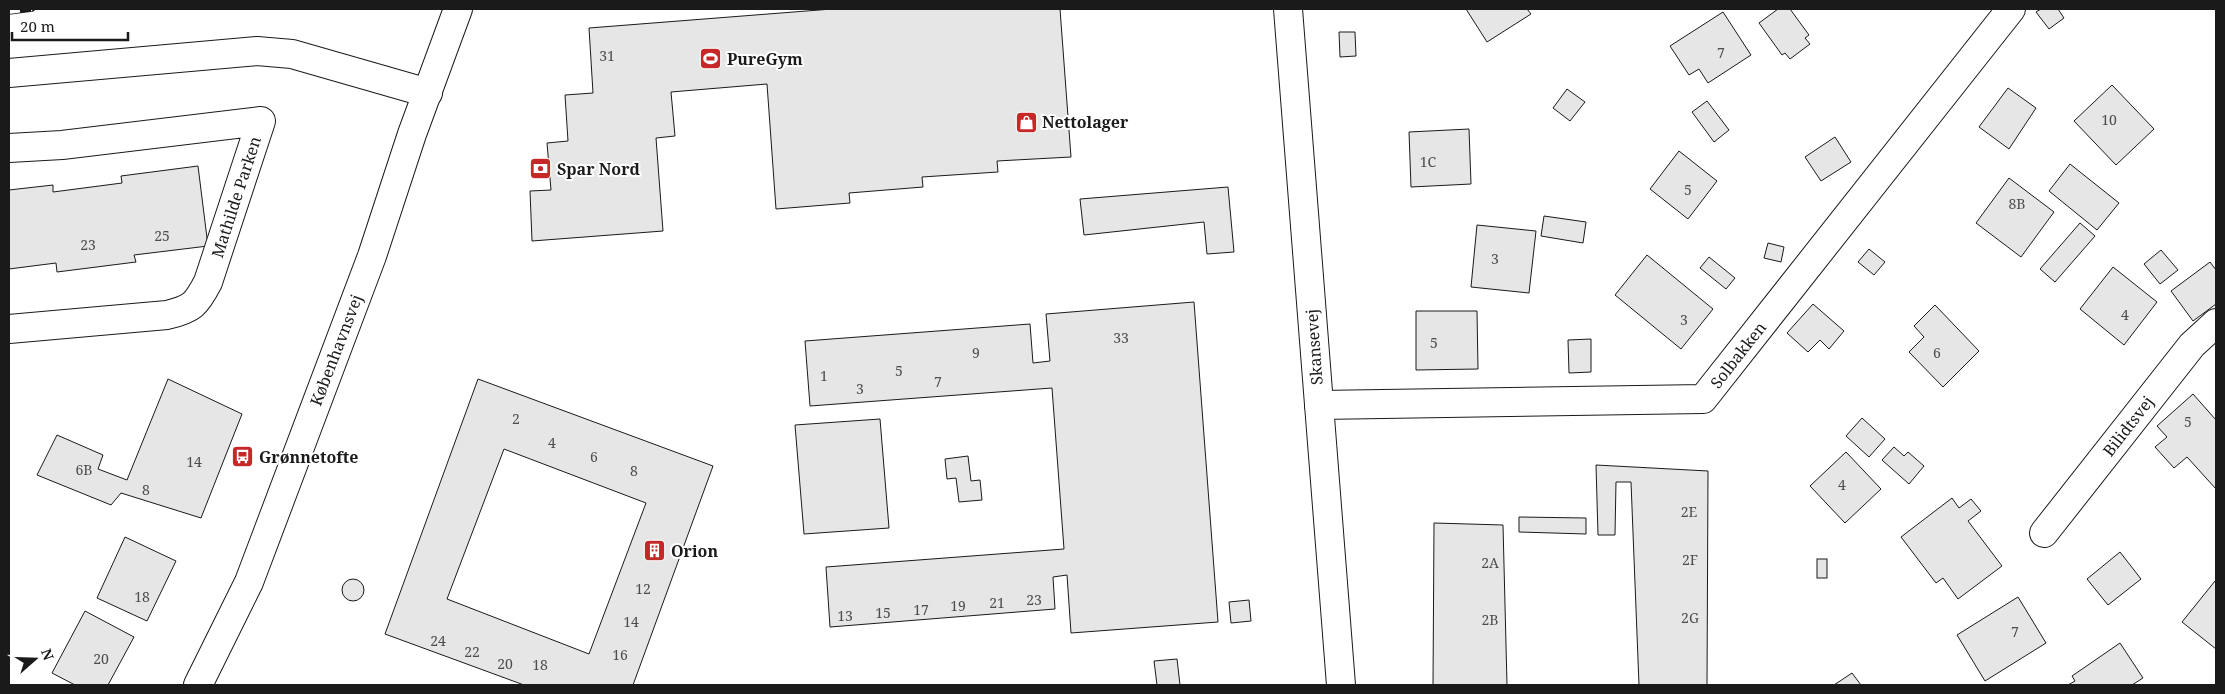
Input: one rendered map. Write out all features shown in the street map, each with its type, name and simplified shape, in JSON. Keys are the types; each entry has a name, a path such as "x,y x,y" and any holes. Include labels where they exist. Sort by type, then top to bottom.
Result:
{"street":[{"name":"Københavnsvej","path":"198,685 249,582 372,256 458,9"},
{"name":"Skansevej","path":"1288,9 1341,685"},
{"name":"Solbakken","path":"1319,405 1703,399 2011,9"},
{"path":"9,73 257,52 292,54 428,93"},
{"name":"Mathilde Parken","path":"9,148 71,144 261,121 208,282 200,297 186,310 167,315 9,329"},
{"name":"Bilidtsvej","path":"2044,533 2192,345 2216,323"}],"building":[{"path":"832,9 1060,9 1071,157 997,161 998,172 922,177 923,187 849,193 850,203 776,209 767,84 671,92 675,136 656,138 663,231 532,241 530,191 551,190 547,143 568,141 565,95 593,93 589,28"},
{"path":"1466,9 1527,9 1531,14 1487,42"},
{"path":"1778,9 1790,9 1809,35 1805,38 1810,44 1790,59 1785,53 1782,55 1759,23"},
{"path":"2041,9 2058,9 2064,18 2049,29 2036,12"},
{"path":"1723,12 1751,55 1708,83 1699,69 1689,75 1670,46"},
{"path":"1339,32 1355,32 1356,56 1340,57"},
{"path":"2112,85 2154,129 2116,165 2074,121"},
{"path":"2008,88 2036,108 2009,149 1979,127"},
{"path":"1567,89 1585,102 1570,121 1553,108"},
{"path":"1707,101 1729,130 1714,142 1692,112"},
{"path":"1469,129 1471,184 1411,187 1409,132"},
{"path":"1835,137 1851,162 1821,181 1805,157"},
{"path":"1679,151 1717,181 1688,219 1650,189"},
{"path":"2070,164 2119,203 2097,230 2049,191"},
{"path":"198,166 208,246 134,255 136,262 57,272 56,263 9,269 9,190 53,185 53,192 122,183 121,176"},
{"path":"2009,178 2054,212 2021,257 1976,223"},
{"path":"1228,187 1234,252 1207,254 1204,222 1084,235 1080,199"},
{"path":"1544,216 1586,222 1583,243 1541,236"},
{"path":"2080,223 2095,236 2055,282 2040,269"},
{"path":"1477,225 1536,231 1529,293 1471,287"},
{"path":"1768,243 1784,247 1781,262 1764,258"},
{"path":"1869,249 1885,262 1874,275 1858,262"},
{"path":"2161,250 2178,270 2160,284 2144,264"},
{"path":"1647,255 1713,309 1681,349 1615,295"},
{"path":"1709,257 1735,278 1726,289 1700,268"},
{"path":"2210,262 2216,270 2216,304 2193,321 2171,291"},
{"path":"2113,267 2157,302 2124,345 2080,309"},
{"path":"1194,302 1218,622 1071,633 1067,575 1053,577 1055,609 830,627 826,567 1064,549 1052,388 810,406 805,341 1030,324 1033,363 1050,361 1046,314"},
{"path":"1813,304 1844,331 1829,349 1820,340 1808,352 1787,333"},
{"path":"1935,305 1979,351 1943,387 1909,352 1924,337 1914,326"},
{"path":"1416,311 1477,311 1478,369 1416,370"},
{"path":"1591,339 1591,372 1569,373 1568,340"},
{"path":"168,379 242,414 201,518 121,493 111,505 37,475 57,435 103,455 98,469 127,480"},
{"name":"Orion","path":"478,379 713,466 633,685 524,685 385,634","holes":["504,449 646,503 589,654 447,599"]},
{"path":"2193,394 2216,420 2216,489 2187,457 2174,468 2155,447 2167,437 2157,426"},
{"path":"1862,418 1885,439 1869,457 1846,436"},
{"path":"880,419 889,528 804,534 795,425"},
{"path":"1894,447 1904,456 1908,452 1924,466 1909,484 1882,460"},
{"path":"1846,452 1881,489 1845,523 1810,486"},
{"path":"968,456 971,481 980,480 982,500 959,502 956,478 947,479 945,459"},
{"path":"1596,465 1708,471 1707,685 1639,685 1631,482 1616,482 1615,535 1598,535"},
{"path":"1952,498 1959,508 1971,499 1981,511 1968,521 2002,566 1958,599 1943,578 1936,583 1901,537"},
{"path":"1519,517 1586,518 1586,534 1519,532"},
{"path":"1434,523 1503,525 1507,685 1433,685"},
{"path":"125,537 176,561 147,621 97,598"},
{"path":"2120,552 2141,579 2108,605 2087,579"},
{"path":"1817,559 1827,559 1827,578 1817,578"},
{"path":"353,579 361,582 364,590 361,598 353,601 345,598 342,590 345,582"},
{"path":"2216,581 2216,649 2182,622"},
{"path":"2018,597 2046,643 1985,681 1957,635"},
{"path":"1249,600 1251,621 1231,623 1229,602"},
{"path":"85,611 134,637 108,685 75,685 52,673"},
{"path":"2120,643 2143,678 2132,685 2068,685 2075,681 2072,676"},
{"path":"1177,659 1180,685 1157,685 1154,661"},
{"path":"1852,673 1861,685 1834,685"}],"railway":[{"path":"9,12 32,9"}],"place":[{"name":"PureGym","path":"711,59"},
{"name":"Nettolager","path":"1026,122"},
{"name":"Spar Nord","path":"541,169"},
{"name":"Grønnetofte","path":"243,457"},
{"name":"Orion","path":"655,551"}]}
